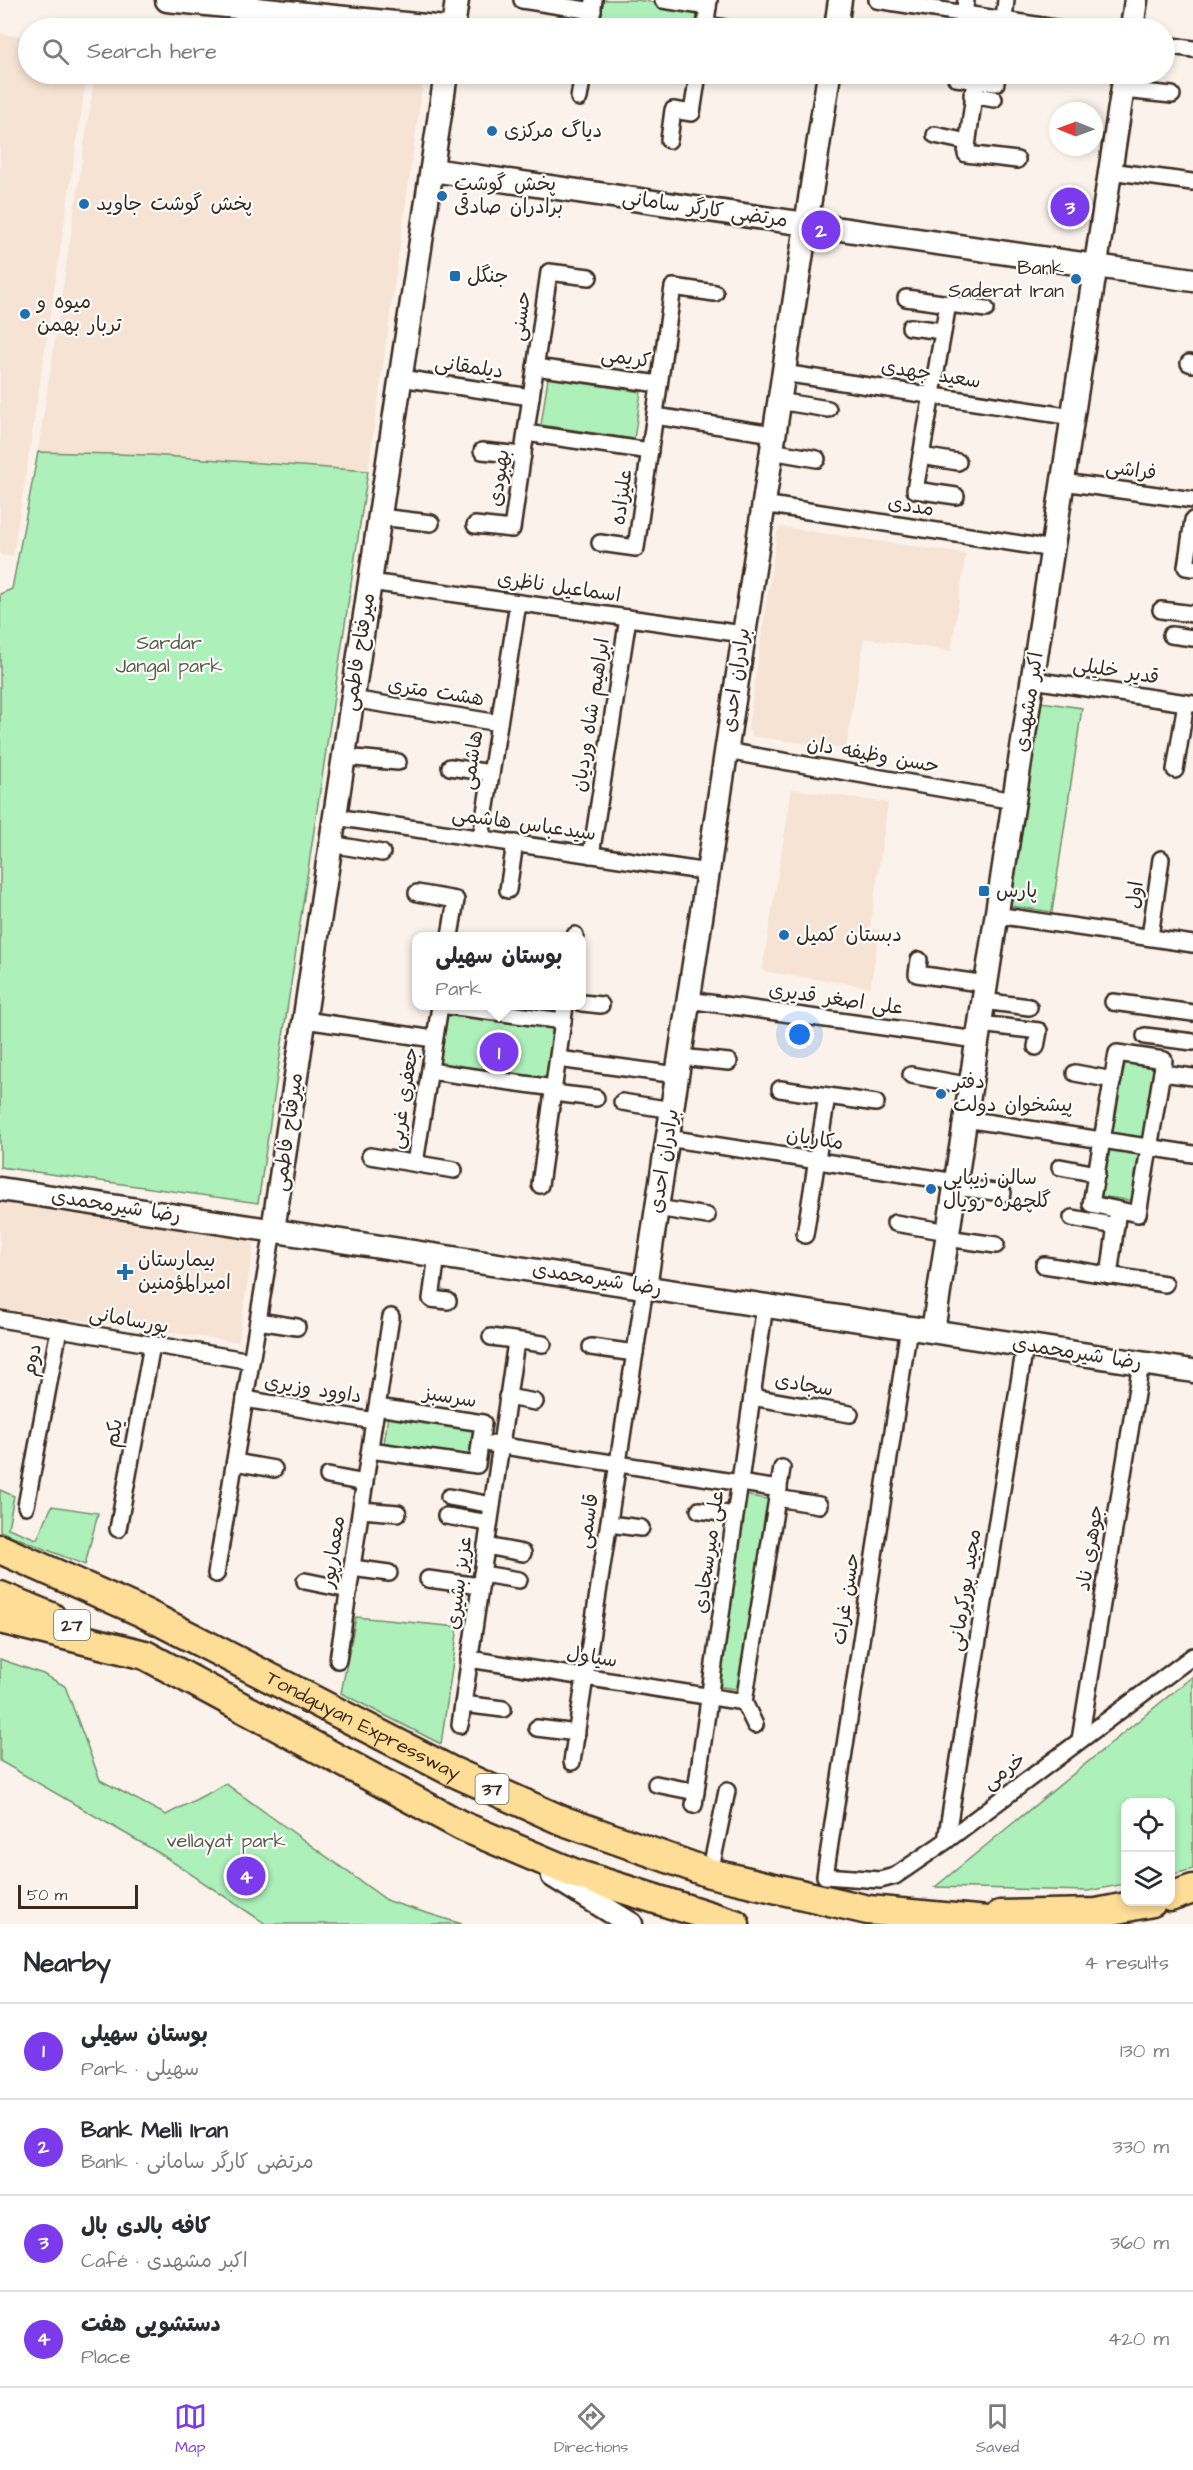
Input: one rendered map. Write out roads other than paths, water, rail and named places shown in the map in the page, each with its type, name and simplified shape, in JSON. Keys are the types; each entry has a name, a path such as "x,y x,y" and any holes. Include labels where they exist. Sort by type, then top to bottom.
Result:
{"highway":[{"name":"Tondguyan Expressway","path":"0,1549 52,1570 195,1638 449,1770 561,1820 710,1873 868,1910 1020,1924"},
{"path":"0,1558 52,1570"},
{"name":"27","path":"0,1596 145,1654"},
{"name":"Tondguyan Expressway","path":"0,1619 145,1654 462,1826 573,1873 735,1924"},
{"path":"1175,1895 1193,1889"},
{"path":"914,1915 1097,1912 1130,1906"}],"street":[{"path":"167,0 346,18"},
{"path":"454,18 457,0"},
{"path":"522,0 594,5"},
{"path":"663,0 709,3 706,18"},
{"path":"837,18 840,0"},
{"path":"877,0 980,18"},
{"path":"1004,18 1006,0"},
{"path":"1133,18 1136,0"},
{"path":"1175,47 1193,49"},
{"name":"میرفتاح فاطمی","path":"273,1230 445,84"},
{"path":"579,98 581,84"},
{"path":"669,140 674,111 692,112 696,84"},
{"name":"برادران احدی","path":"645,1287 827,84"},
{"path":"967,84 994,99"},
{"path":"974,88 992,84"},
{"name":"اکبر مشهدی","path":"933,1331 1124,84"},
{"path":"1131,84 1172,95"},
{"path":"974,88 966,154 1017,160"},
{"path":"935,135 967,142"},
{"name":"مرتضی کارگر سامانی","path":"432,170 1193,280"},
{"path":"1110,171 1192,182"},
{"name":"حسنی","path":"535,367 549,272 589,277"},
{"path":"658,384 673,287 715,293"},
{"path":"906,298 987,309"},
{"path":"948,304 930,395 915,490 956,496"},
{"path":"910,327 943,331"},
{"path":"535,367 526,433 650,452"},
{"name":"کریمی","path":"535,367 658,384 650,452"},
{"name":"سعید جهدی","path":"783,372 1073,417"},
{"name":"دیلمقانی","path":"400,378 531,397"},
{"path":"778,400 828,409"},
{"path":"655,416 772,442 817,459"},
{"name":"بهبودی","path":"475,525 512,529 526,433"},
{"path":"482,451 523,455"},
{"name":"علیزاده","path":"600,543 636,548 650,452"},
{"path":"921,456 958,462"},
{"name":"فراشی","path":"1063,482 1193,500"},
{"name":"مددی","path":"763,504 1053,549"},
{"path":"380,517 431,524"},
{"path":"1193,520 1186,567 1193,568"},
{"name":"اسماعیل ناظری","path":"370,582 743,634"},
{"name":"هشت متری","path":"352,699 499,723 518,603"},
{"path":"1161,610 1193,614"},
{"name":"ابراهیم شاه وردیان","path":"591,855 628,618"},
{"path":"1171,635 1193,638"},
{"name":"قدیر خلیلی","path":"1033,680 1190,704"},
{"path":"1175,770 1190,704"},
{"name":"هاشمی","path":"481,838 499,723"},
{"name":"حسن وظیفه دان","path":"726,751 1014,801"},
{"path":"344,757 398,762"},
{"path":"450,767 491,773"},
{"name":"سیدعباس هاشمی","path":"335,817 708,872"},
{"path":"508,890 515,843"},
{"path":"331,844 382,853"},
{"name":"اول","path":"1150,937 1161,859"},
{"path":"417,893 456,900 451,932"},
{"path":"996,915 1193,944"},
{"path":"917,973 1029,1007"},
{"name":"علی اصغر قدیری","path":"688,1000 979,1032 1039,1030 1035,1047"},
{"path":"1113,1002 1149,1009 1193,1013"},
{"path":"586,1003 601,1005"},
{"path":"1142,1057 1149,1009"},
{"name":"جعفری غربی","path":"416,1163 439,1010"},
{"path":"520,1010 564,1013 540,1185"},
{"path":"304,1020 434,1039"},
{"path":"1145,1036 1193,1042"},
{"path":"1117,1053 1142,1057 1164,1060 1151,1148 1138,1214 1091,1204 1117,1053"},
{"path":"558,1059 678,1066 729,1062"},
{"path":"430,1071 596,1098"},
{"path":"1075,1073 1113,1080"},
{"path":"1162,1073 1193,1077"},
{"path":"911,1075 970,1086"},
{"path":"780,1089 876,1103"},
{"path":"805,1235 826,1096"},
{"path":"622,1102 672,1110"},
{"path":"965,1119 1193,1154"},
{"name":"مکاریان","path":"667,1138 817,1161 1003,1194"},
{"path":"370,1156 454,1170"},
{"path":"1060,1167 1097,1174"},
{"name":"رضا شیرمحمدی","path":"0,1189 1193,1371"},
{"path":"657,1208 707,1216"},
{"path":"1109,1276 1118,1210"},
{"path":"1072,1218 1116,1226"},
{"path":"895,1223 996,1245"},
{"path":"216,1574 273,1230"},
{"path":"437,1255 431,1299 448,1301"},
{"path":"1044,1265 1165,1284"},
{"name":"قاسمی","path":"572,1762 645,1287"},
{"name":"علی میرسجادی","path":"656,1784 695,1798 765,1305"},
{"path":"391,1317 370,1450 477,1465 480,1442 740,1484 819,1505"},
{"name":"پورسامانی","path":"0,1319 251,1361"},
{"path":"258,1321 297,1327"},
{"name":"حسن غرات","path":"825,1876 909,1327"},
{"name":"دوم","path":"26,1506 59,1329"},
{"path":"491,1338 543,1344"},
{"name":"عزیز بشیری","path":"460,1725 516,1342"},
{"name":"یکم","path":"118,1529 152,1345"},
{"name":"مجید پورکرمانی","path":"946,1841 1025,1345"},
{"path":"591,1347 635,1353"},
{"name":"جوهری ناد","path":"1080,1740 1141,1363"},
{"path":"507,1397 535,1402"},
{"name":"سجادی","path":"752,1397 849,1414"},
{"name":"داوود وزیری","path":"245,1399 376,1414"},
{"name":"سرسبز","path":"376,1414 483,1423 480,1442"},
{"name":"معمارپور","path":"338,1660 370,1450"},
{"path":"235,1462 274,1468"},
{"path":"755,1725 744,1702 782,1468"},
{"path":"328,1476 365,1483"},
{"path":"449,1497 492,1505"},
{"path":"361,1509 398,1513"},
{"path":"699,1510 735,1515"},
{"path":"446,1516 489,1524"},
{"path":"609,1524 641,1528"},
{"path":"486,1546 523,1553"},
{"path":"352,1568 389,1573"},
{"path":"428,1579 519,1580"},
{"path":"305,1581 349,1590"},
{"name":"خرمی","path":"825,1876 880,1880 895,1876 946,1841 1193,1656"},
{"name":"سیاول","path":"469,1659 744,1702"},
{"path":"463,1704 502,1709"},
{"path":"537,1728 577,1733"},
{"path":"710,1873 727,1791"},
{"path":"462,1826 575,1887 631,1924"}],"place":[{"name":"دیاگ مرکزی","path":"492,131"},
{"name":"پخش گوشت برادران صادقی","path":"442,196"},
{"name":"پخش گوشت جاوید","path":"84,204"},
{"name":"کافه بالدی بال","path":"1070,207"},
{"name":"Bank Melli Iran","path":"821,230"},
{"name":"جنگل","path":"455,276"},
{"name":"Bank Saderat Iran","path":"1076,279"},
{"name":"میوه و تربار بهمن","path":"25,314"},
{"name":"پارس","path":"984,891"},
{"name":"دبستان کمیل","path":"784,935"},
{"name":"بوستان سهیلی","path":"499,1052"},
{"name":"دفتر پیشخوان دولت","path":"941,1094"},
{"name":"سالن زیبایی گلچهره رویال","path":"931,1189"},
{"name":"بیمارستان امیرالمؤمنین","path":"125,1272"},
{"name":"دستشویی هفت","path":"246,1876"}],"park label":[{"name":"Sardar Jangal park","path":"169,654"},
{"name":"vellayat park","path":"226,1841"}]}
